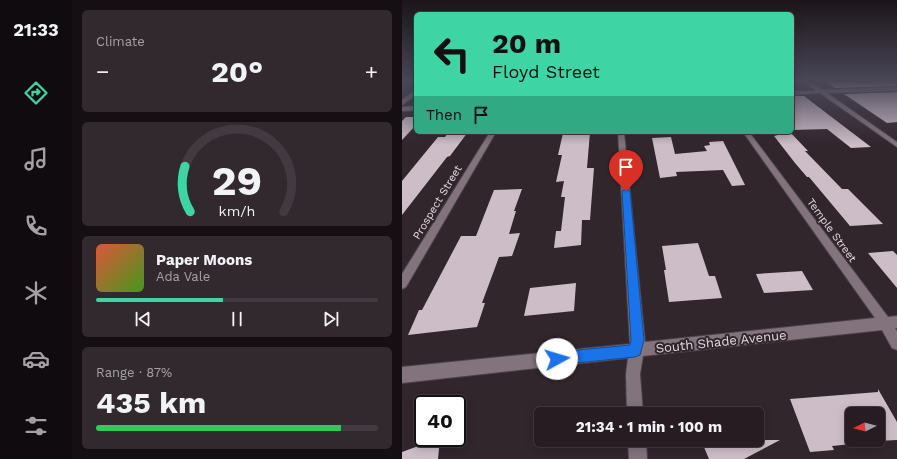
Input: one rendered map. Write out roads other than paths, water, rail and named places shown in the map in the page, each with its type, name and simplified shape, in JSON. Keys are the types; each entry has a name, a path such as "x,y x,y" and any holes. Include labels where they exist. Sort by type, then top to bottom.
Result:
{"street":[{"path":"837,102 897,145"},
{"path":"402,109 414,108"},
{"name":"Prospect Street","path":"402,284 492,134"},
{"path":"621,134 638,340 635,351 633,374 635,407"},
{"name":"Temple Street","path":"747,134 878,312 890,323 897,343"},
{"name":"South Shade Avenue","path":"402,374 635,351 890,323"},
{"path":"637,447 638,459"}]}
